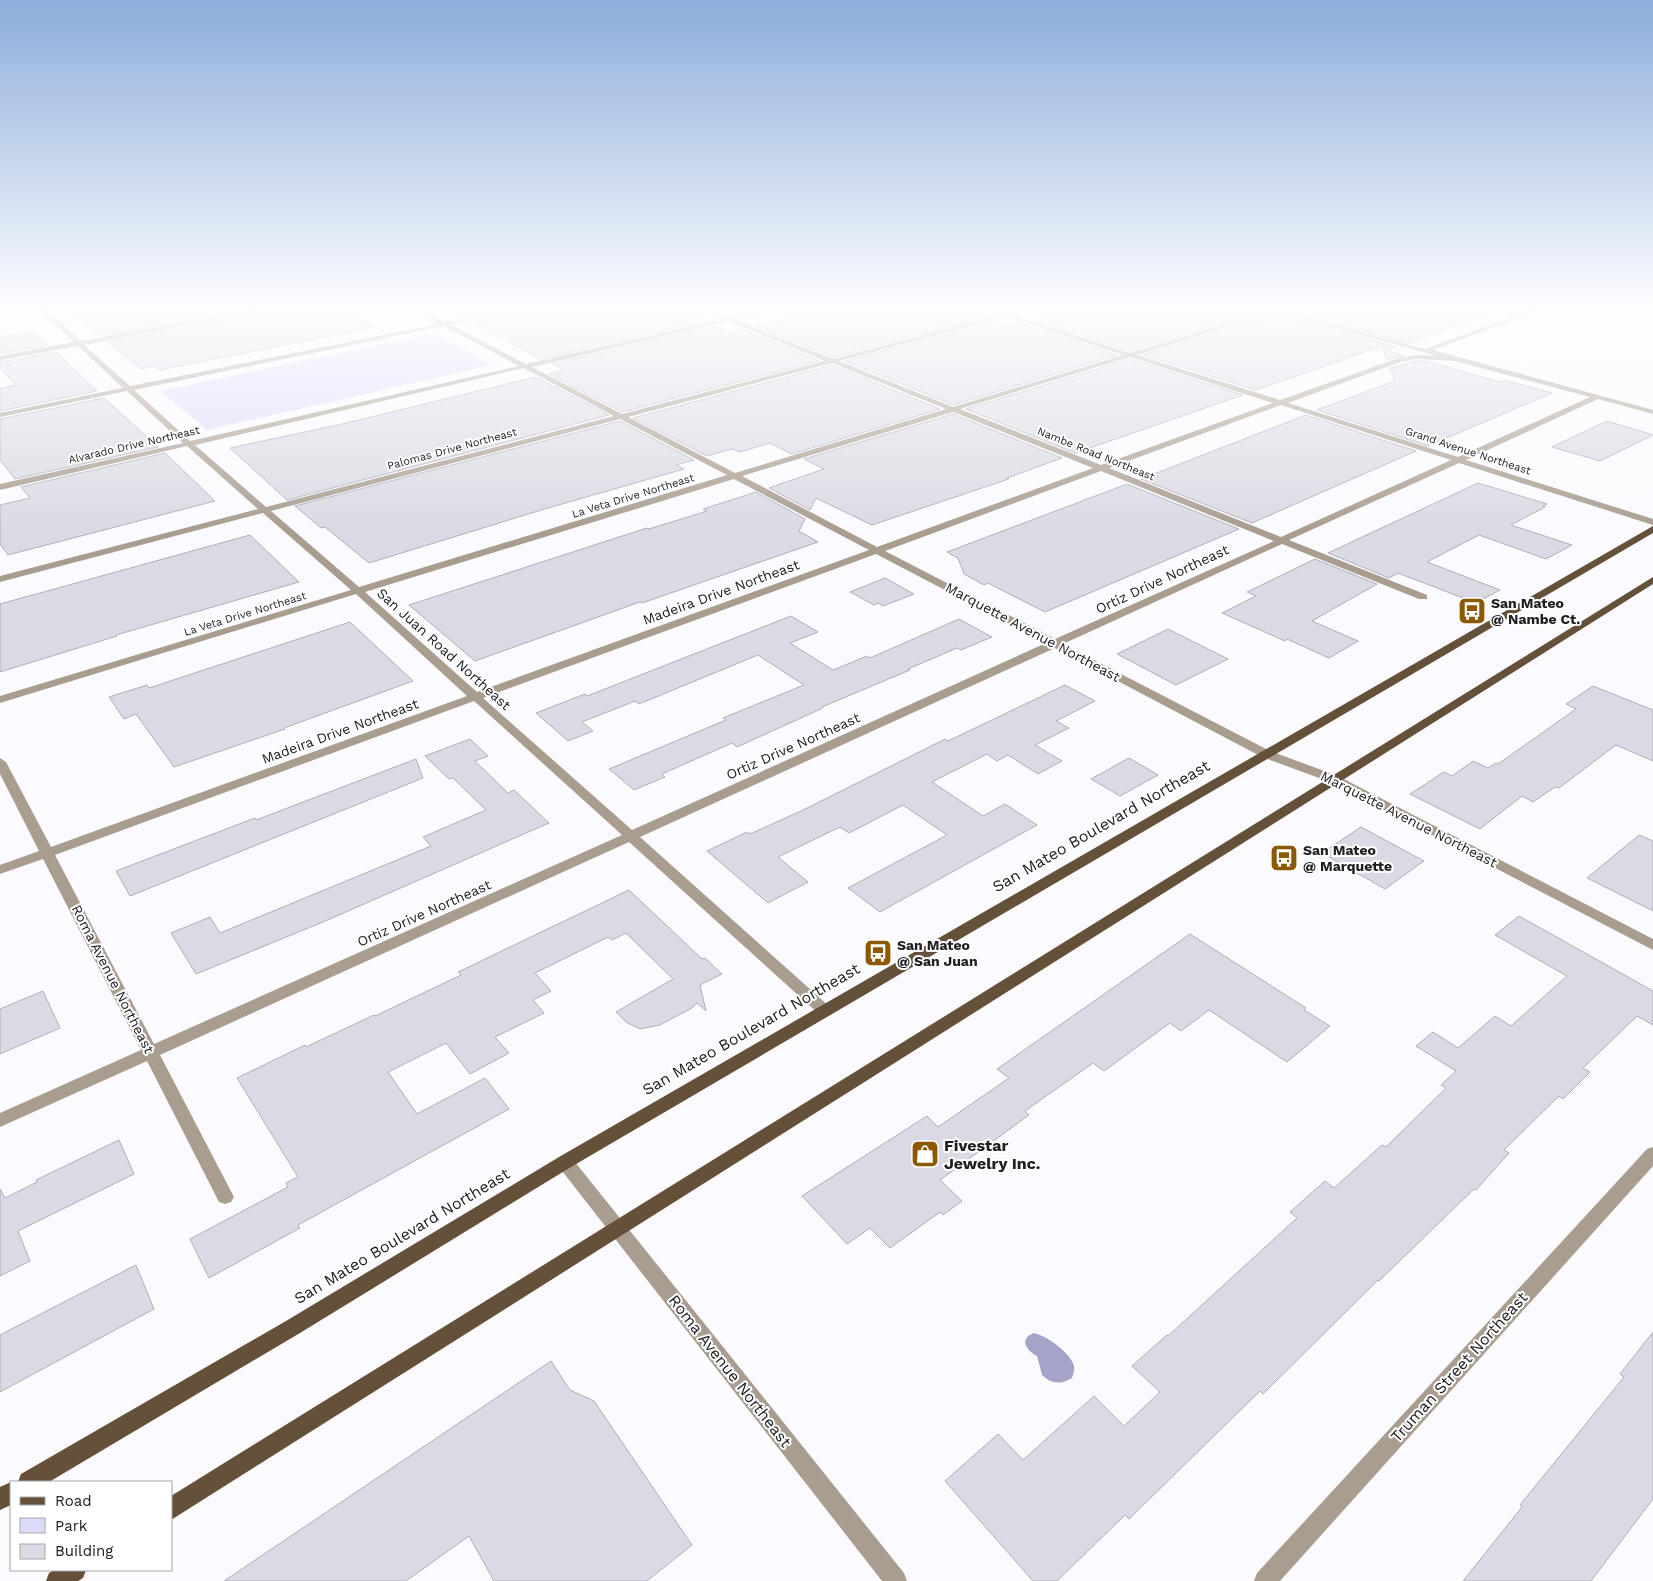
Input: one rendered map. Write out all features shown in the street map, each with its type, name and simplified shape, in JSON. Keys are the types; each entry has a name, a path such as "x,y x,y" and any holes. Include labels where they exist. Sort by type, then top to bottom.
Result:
{"main road":[{"name":"San Mateo Boulevard Northeast","path":"31,1481 565,1162 1653,529"},
{"path":"172,1508 1653,580"},
{"path":"57,1581 73,1571"}],"street":[{"name":"San Juan Road Northeast","path":"125,384 189,444 358,591 825,1011"},
{"path":"0,415 151,384"},
{"name":"Alvarado Drive Northeast","path":"0,487 448,384"},
{"name":"Marquette Avenue Northeast","path":"559,384 1266,754 1334,779 1653,945"},
{"name":"Palomas Drive Northeast","path":"0,579 741,384"},
{"name":"Nambe Road Northeast","path":"889,384 1423,597"},
{"name":"La Veta Drive Northeast","path":"0,700 1038,384"},
{"name":"Grand Avenue Northeast","path":"1222,384 1653,522"},
{"name":"Madeira Drive Northeast","path":"0,870 1331,384"},
{"path":"1549,384 1653,412"},
{"name":"Ortiz Drive Northeast","path":"0,1120 631,836 1597,397"},
{"name":"Roma Avenue Northeast","path":"0,762 225,1197"},
{"name":"Truman Street Northeast","path":"1265,1581 1653,1154"},
{"name":"Roma Avenue Northeast","path":"565,1162 896,1581"}],"green space":[{"path":"194,384 410,384 207,430 160,391"}],"shaded area":[{"path":"1034,1333 1052,1341 1068,1356 1074,1366 1072,1378 1064,1382 1056,1382 1042,1375 1037,1356 1027,1348 1025,1342 1026,1338"}],"building":[{"path":"15,384 89,384 97,391 0,411 0,389 16,385"},
{"path":"508,384 549,384 609,415 287,500 230,448 342,424"},
{"path":"568,384 731,384 622,412"},
{"path":"761,384 878,384 940,409 792,454 770,443 740,452 732,449 707,456 633,418"},
{"path":"901,384 1023,384 953,405"},
{"path":"1049,384 1208,384 1243,395 1075,453 966,409"},
{"path":"1236,384 1274,384 1256,390"},
{"path":"1388,384 1519,384 1552,393 1428,446 1317,410"},
{"path":"104,398 158,447 15,479 0,460 0,419"},
{"path":"953,414 1062,458 1007,478 1009,479 872,525 816,498 810,510 769,488 824,469 804,459"},
{"path":"1306,415 1416,451 1252,523 1141,479"},
{"path":"620,421 694,460 676,465 684,469 548,508 369,563 325,527 321,528 295,506"},
{"path":"1607,421 1653,435 1600,461 1552,447"},
{"path":"165,453 215,501 8,555 0,544 0,505 30,498 21,487"},
{"path":"1478,483 1547,504 1543,506 1545,507 1511,525 1572,545 1546,559 1479,535 1427,562 1500,590 1476,603 1398,573 1389,578 1328,553"},
{"path":"1127,484 1239,529 1045,612 988,583 984,585 964,574 958,558 947,552"},
{"path":"756,492 805,519 799,531 818,542 642,603 640,602 475,661 409,605 647,528 649,529 707,511 703,509"},
{"path":"250,535 299,582 116,635 0,672 0,604"},
{"path":"1315,559 1377,584 1312,621 1358,641 1329,658 1222,613 1256,596 1247,592"},
{"path":"885,578 914,594 883,606 878,603 874,605 850,592"},
{"path":"791,616 818,632 790,643 833,670 867,656 870,658 959,619 992,637 961,650 957,648 908,669 910,670 822,707 737,747 732,743 662,774 665,777 634,790 609,769 726,720 723,718 804,685 758,655 639,704 635,701 582,722 593,731 568,741 536,713 585,694 587,696"},
{"path":"350,622 413,681 285,729 174,767 136,714 124,719 109,697 147,685 149,688"},
{"path":"1168,629 1228,659 1176,685 1117,654"},
{"path":"1065,685 1095,701 1056,721 1069,728 1035,745 1062,761 1038,774 1008,755 997,761 987,754 932,782 983,816 1005,804 1037,825 880,912 848,888 947,835 903,805 849,833 840,827 778,857 808,882 768,903 707,851 747,832 750,834 801,811 945,739 948,741"},
{"path":"1593,686 1653,710 1653,761 1616,745 1559,788 1555,787 1533,802 1522,796 1480,829 1410,794 1444,772 1452,776 1473,761 1488,768 1496,763 1498,764 1576,709 1566,704"},
{"path":"470,739 488,756 475,761 508,793 514,790 549,823 323,922 196,974 171,933 210,917 220,933 431,846 423,837 486,810 453,778 449,779 425,756"},
{"path":"1129,758 1158,775 1120,796 1091,779"},
{"path":"416,759 423,778 130,896 116,871 255,818 256,820"},
{"path":"1361,827 1424,861 1385,889 1322,853"},
{"path":"1639,835 1653,841 1653,911 1587,878"},
{"path":"629,890 702,959 705,958 722,974 700,985 706,1011 697,1003 692,1008 660,1025 640,1029 626,1022 616,1012 673,979 626,933 612,940 608,937 535,973 551,991 533,1000 544,1013 495,1037 509,1053 470,1074 446,1043 388,1072 417,1114 485,1078 509,1109 298,1225 300,1228 209,1278 190,1239 288,1187 286,1183 298,1177 237,1078 305,1045 306,1047 461,975 458,972"},
{"path":"1519,916 1653,991 1653,1025 1637,1016 1583,1068 1590,1072 1563,1099 1559,1096 1504,1150 1509,1153 1476,1190 1474,1189 1378,1280 1263,1394 1260,1391 1129,1519 1125,1515 1057,1581 1033,1581 945,1481 998,1434 1023,1460 1094,1396 1124,1426 1160,1392 1132,1366 1168,1336 1297,1218 1290,1212 1325,1181 1334,1188 1382,1145 1386,1147 1446,1088 1441,1085 1456,1071 1416,1046 1433,1032 1458,1048 1495,1016 1511,1026 1567,976 1495,935"},
{"path":"1190,934 1306,1008 1304,1010 1330,1026 1287,1062 1209,1010 1181,1031 1170,1023 1104,1071 1093,1063 1025,1111 1029,1115 940,1180 962,1201 943,1215 940,1212 890,1248 870,1228 847,1244 802,1196 927,1116 938,1127 1009,1078 997,1069"},
{"path":"43,991 60,1028 0,1054 0,1009"},
{"path":"119,1140 134,1174 18,1231 30,1261 0,1276 0,1189 5,1198 37,1182 36,1180"},
{"path":"136,1265 154,1309 0,1392 0,1335"},
{"path":"1653,1332 1653,1499 1591,1581 1463,1581 1522,1507 1520,1505 1624,1377 1620,1374"},
{"path":"551,1361 570,1390 594,1401 692,1545 647,1581 494,1581 469,1536 406,1581 224,1581"}],"place":[{"name":"San Mateo @ Nambe Ct.","path":"1472,611"},
{"name":"San Mateo @ Marquette","path":"1284,858"},
{"name":"San Mateo @ San Juan","path":"878,953"},
{"name":"Fivestar Jewelry Inc.","path":"925,1154"}]}
